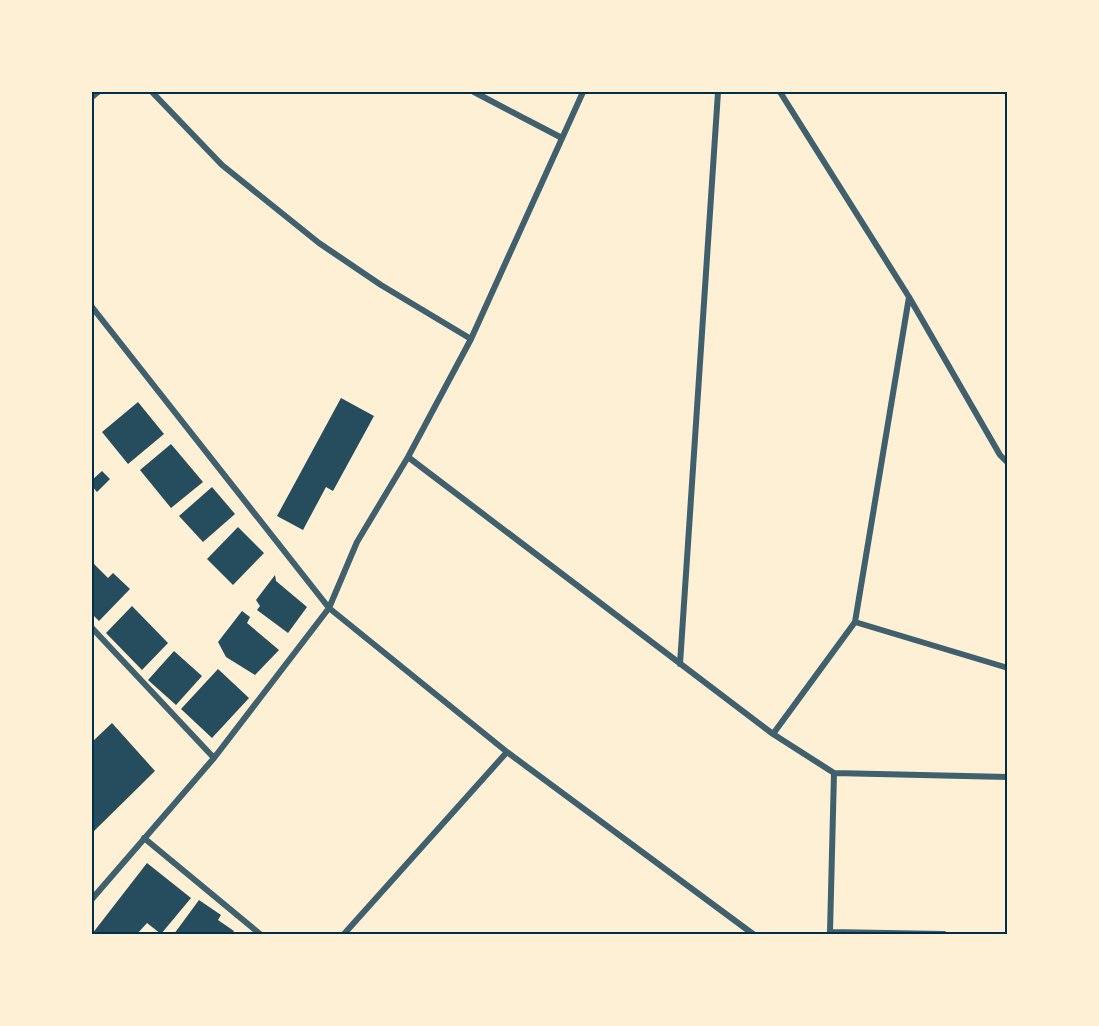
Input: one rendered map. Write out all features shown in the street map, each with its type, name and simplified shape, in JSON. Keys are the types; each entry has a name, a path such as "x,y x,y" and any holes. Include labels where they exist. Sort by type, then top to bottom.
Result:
{"street":[{"path":"92,97 98,92"},
{"path":"152,92 222,165 319,243 381,285 471,339"},
{"path":"474,92 562,138"},
{"path":"92,899 214,758 329,608 357,542 408,457 471,339 583,92"},
{"path":"680,664 718,92"},
{"path":"780,92 909,297 1000,455 1008,463"},
{"path":"773,734 855,622 909,297"},
{"path":"92,308 329,608 507,752 753,934"},
{"path":"408,457 773,734 834,773 1008,777"},
{"path":"855,622 1008,668"},
{"path":"92,628 214,758"},
{"path":"344,934 507,752"},
{"path":"834,773 829,933 944,934"},
{"path":"144,838 260,934"}],"building":[{"path":"341,398 374,416 333,491 326,487 303,530 277,516"},
{"path":"138,402 164,434 128,464 102,432"},
{"path":"171,444 203,482 171,508 140,470"},
{"path":"102,471 110,479 97,492 92,486 92,480"},
{"path":"212,487 235,514 203,542 179,516"},
{"path":"238,527 264,553 233,585 207,559"},
{"path":"92,562 108,578 113,573 130,589 99,621 92,614"},
{"path":"275,575 276,581 307,607 288,633 257,610 260,606 256,600"},
{"path":"132,606 168,643 142,670 106,633"},
{"path":"242,611 250,617 247,623 279,650 255,675 226,657 218,642"},
{"path":"174,651 202,676 176,705 148,680"},
{"path":"218,669 249,698 212,738 181,709"},
{"path":"112,723 155,771 92,833 92,742"},
{"path":"147,863 191,898 161,934 147,923 137,934 92,934"},
{"path":"199,900 221,915 218,920 234,931 232,934 174,934"}]}
